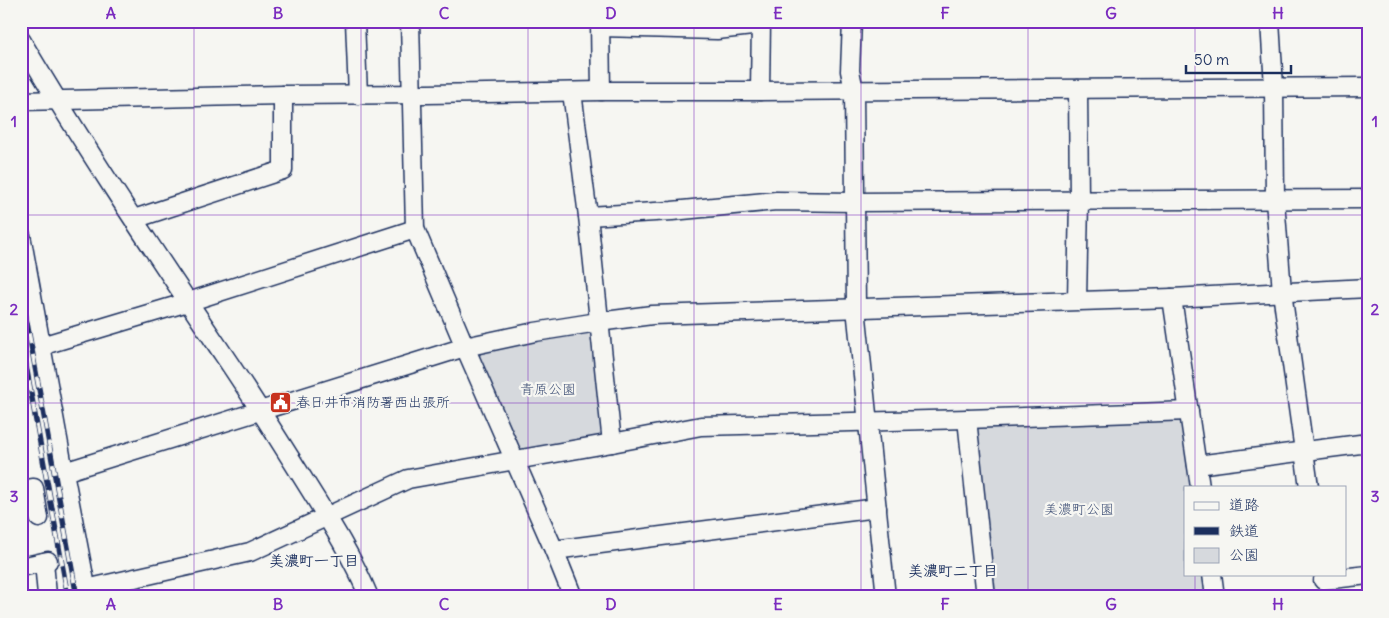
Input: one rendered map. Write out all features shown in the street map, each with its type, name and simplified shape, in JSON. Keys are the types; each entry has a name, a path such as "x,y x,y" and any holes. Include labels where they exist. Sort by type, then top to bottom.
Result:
{"street":[{"path":"355,21 358,95"},
{"path":"410,21 415,229 464,347 573,597"},
{"path":"852,21 850,70 854,90 856,308 886,597"},
{"path":"1270,21 1274,87 1275,200 1282,292 1309,486"},
{"path":"601,91 600,24 717,30 761,23 760,91"},
{"path":"21,40 57,101 188,302 262,411 327,517 360,575 369,597"},
{"path":"21,101 601,91 1368,87"},
{"path":"1077,300 1079,201 1078,89"},
{"path":"572,92 588,216 612,444"},
{"path":"134,219 283,170 283,95"},
{"path":"588,216 776,202 1368,199"},
{"path":"41,346 188,302 415,229"},
{"path":"21,235 87,593 250,552 408,479 612,444 701,426 1189,411"},
{"path":"64,472 464,347 535,332 598,322 652,315 1172,298 1368,288"},
{"path":"1172,298 1200,486"},
{"path":"966,419 986,597"},
{"path":"1197,464 1368,443"},
{"path":"21,490 34,488 39,518"},
{"path":"554,550 877,508"},
{"path":"21,567 46,562 46,595"},
{"path":"1323,584 1368,575"},
{"path":"1212,576 1215,597"}],"green space":[{"name":"青原公園","path":"587,331 593,335 604,433 599,439 524,452 518,450 479,357 482,352 537,339"},
{"name":"美濃町公園","path":"1180,418 1184,422 1193,486 1184,486 1184,576 1205,576 1209,597 993,597 974,430 978,425"}],"railway":[{"path":"21,290 77,597"},
{"path":"21,338 68,597"}],"place":[{"name":"春日井市消防署西出張所","path":"280,402"}],"district":[{"name":"美濃町一丁目","path":"314,561"},
{"name":"美濃町二丁目","path":"953,571"}]}
